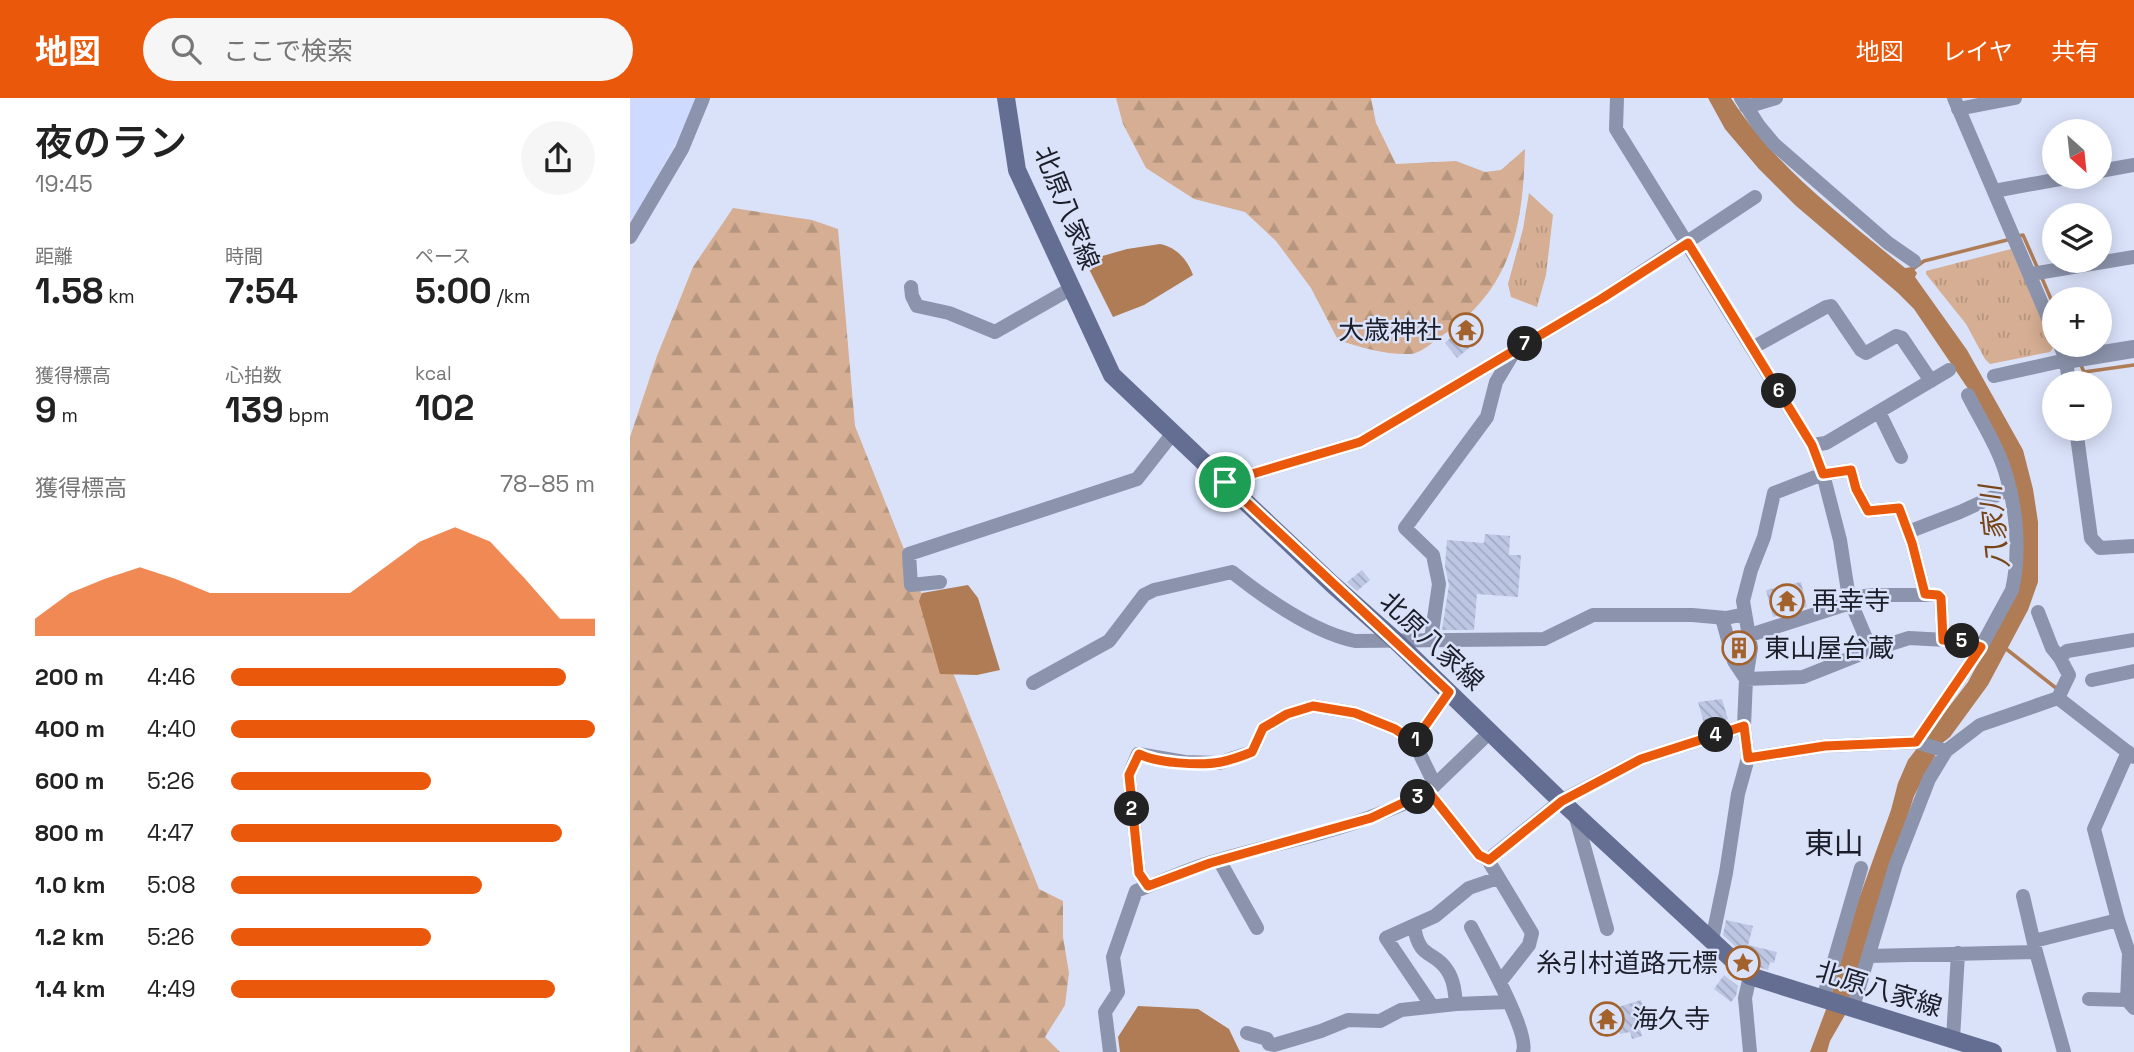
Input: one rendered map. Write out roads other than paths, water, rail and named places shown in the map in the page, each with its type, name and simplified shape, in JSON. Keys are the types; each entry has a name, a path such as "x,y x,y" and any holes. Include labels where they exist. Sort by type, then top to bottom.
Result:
{"main road":[{"name":"北原八家線","path":"1006,98 1017,170 1112,375 1750,976 1953,1039 1969,1049 1993,1052"}],"street":[{"path":"630,237 682,149 704,98"},
{"path":"1617,98 1616,128 1812,445 1823,474 1840,540 1850,601 1871,650"},
{"path":"1776,98 1743,102 1774,144 1888,243 1914,261"},
{"path":"2015,98 1956,103 2042,302"},
{"path":"2112,169 2134,165"},
{"path":"1994,191 2042,182"},
{"path":"1225,482 1360,442 1601,299 1755,197"},
{"path":"2031,274 2134,257"},
{"path":"911,287 917,306 949,313 995,332 1072,288"},
{"path":"1752,348 1831,306 1861,351 1866,353 1896,336 1902,338 1931,381"},
{"path":"2112,350 2134,349"},
{"path":"1431,639 1438,584 1433,555 1405,528 1487,417 1496,382 1515,350"},
{"path":"1994,376 2049,357"},
{"path":"1812,445 1826,443 1949,370"},
{"path":"1916,742 1981,647 2014,583 2018,555 2007,476 1968,395"},
{"path":"1879,412 1901,457"},
{"path":"940,582 911,585 909,554 1137,479 1173,433"},
{"path":"2078,441 2091,538 2101,548 2134,546"},
{"path":"1712,940 1738,794 1748,758 1744,726 1746,678 1751,648 1743,601 1764,537 1774,493 1823,474 1851,470 1856,489 1868,511 1899,508 1925,594"},
{"path":"1908,532 1960,513 2010,489"},
{"path":"1033,682 1109,641 1144,595 1154,590 1232,572 1256,591 1331,636 1355,641 1544,639 1593,615 1692,615 1721,618 1745,614"},
{"path":"1750,635 1850,601 1925,594 1938,595 1941,598 1943,640"},
{"path":"1853,1007 1896,863 1929,779 1946,751 1980,725 2057,698 2069,675 2052,648 2038,612"},
{"path":"1721,618 1734,661 1746,678"},
{"path":"1746,678 1803,677 1909,638 1964,641 1981,647"},
{"path":"2060,658 2067,651 2134,640"},
{"path":"2092,680 2134,671"},
{"path":"1414,742 1449,692"},
{"path":"2057,698 2131,755 2094,829 2129,953 2131,1004 2089,999"},
{"path":"1148,886 1139,873 1129,775 1139,754 1185,762 1219,763 1252,752 1263,728 1287,714 1313,706 1355,713 1395,729 1414,742 1432,788 1479,855 1489,860 1531,933 1532,939 1500,982"},
{"path":"1489,860 1562,801 1641,759 1744,726"},
{"path":"1110,1052 1105,1012 1118,992 1113,957 1136,891 1219,860 1371,818 1432,788 1490,732"},
{"path":"1748,758 1825,746 1916,742 1946,751"},
{"path":"1575,814 1607,929"},
{"path":"1219,860 1257,928"},
{"path":"1823,999 1861,868"},
{"path":"1432,1006 1386,938 1435,916 1469,888 1498,878"},
{"path":"2023,896 2064,1052"},
{"path":"1869,956 2035,947 2118,920"},
{"path":"1414,926 1418,944 1446,968 1456,1004"},
{"path":"1471,927 1500,982 1522,1033 1525,1046 1523,1052"},
{"path":"1953,1039 1958,953"},
{"path":"1750,976 1745,998 1750,1052"},
{"path":"1247,1033 1266,1039 1269,1044 1274,1045 1348,1020 1380,1021 1401,1010 1508,1002"}],"waterway":[{"path":"2019,236 2023,235 2038,269"},
{"path":"1910,271 1924,261 2011,239"},
{"path":"2041,276 2046,287"},
{"path":"2080,363 2084,372 2134,365"},
{"path":"2005,648 2056,688"}],"place":[{"name":"大歳神社","path":"1466,330"},
{"name":"再幸寺","path":"1787,601"},
{"name":"東山屋台蔵","path":"1739,648"},
{"name":"糸引村道路元標","path":"1743,963"},
{"name":"海久寺","path":"1607,1019"}],"district":[{"name":"東山","path":"1834,844"}],"water label":[{"name":"八家川","path":"1994,527"}]}
